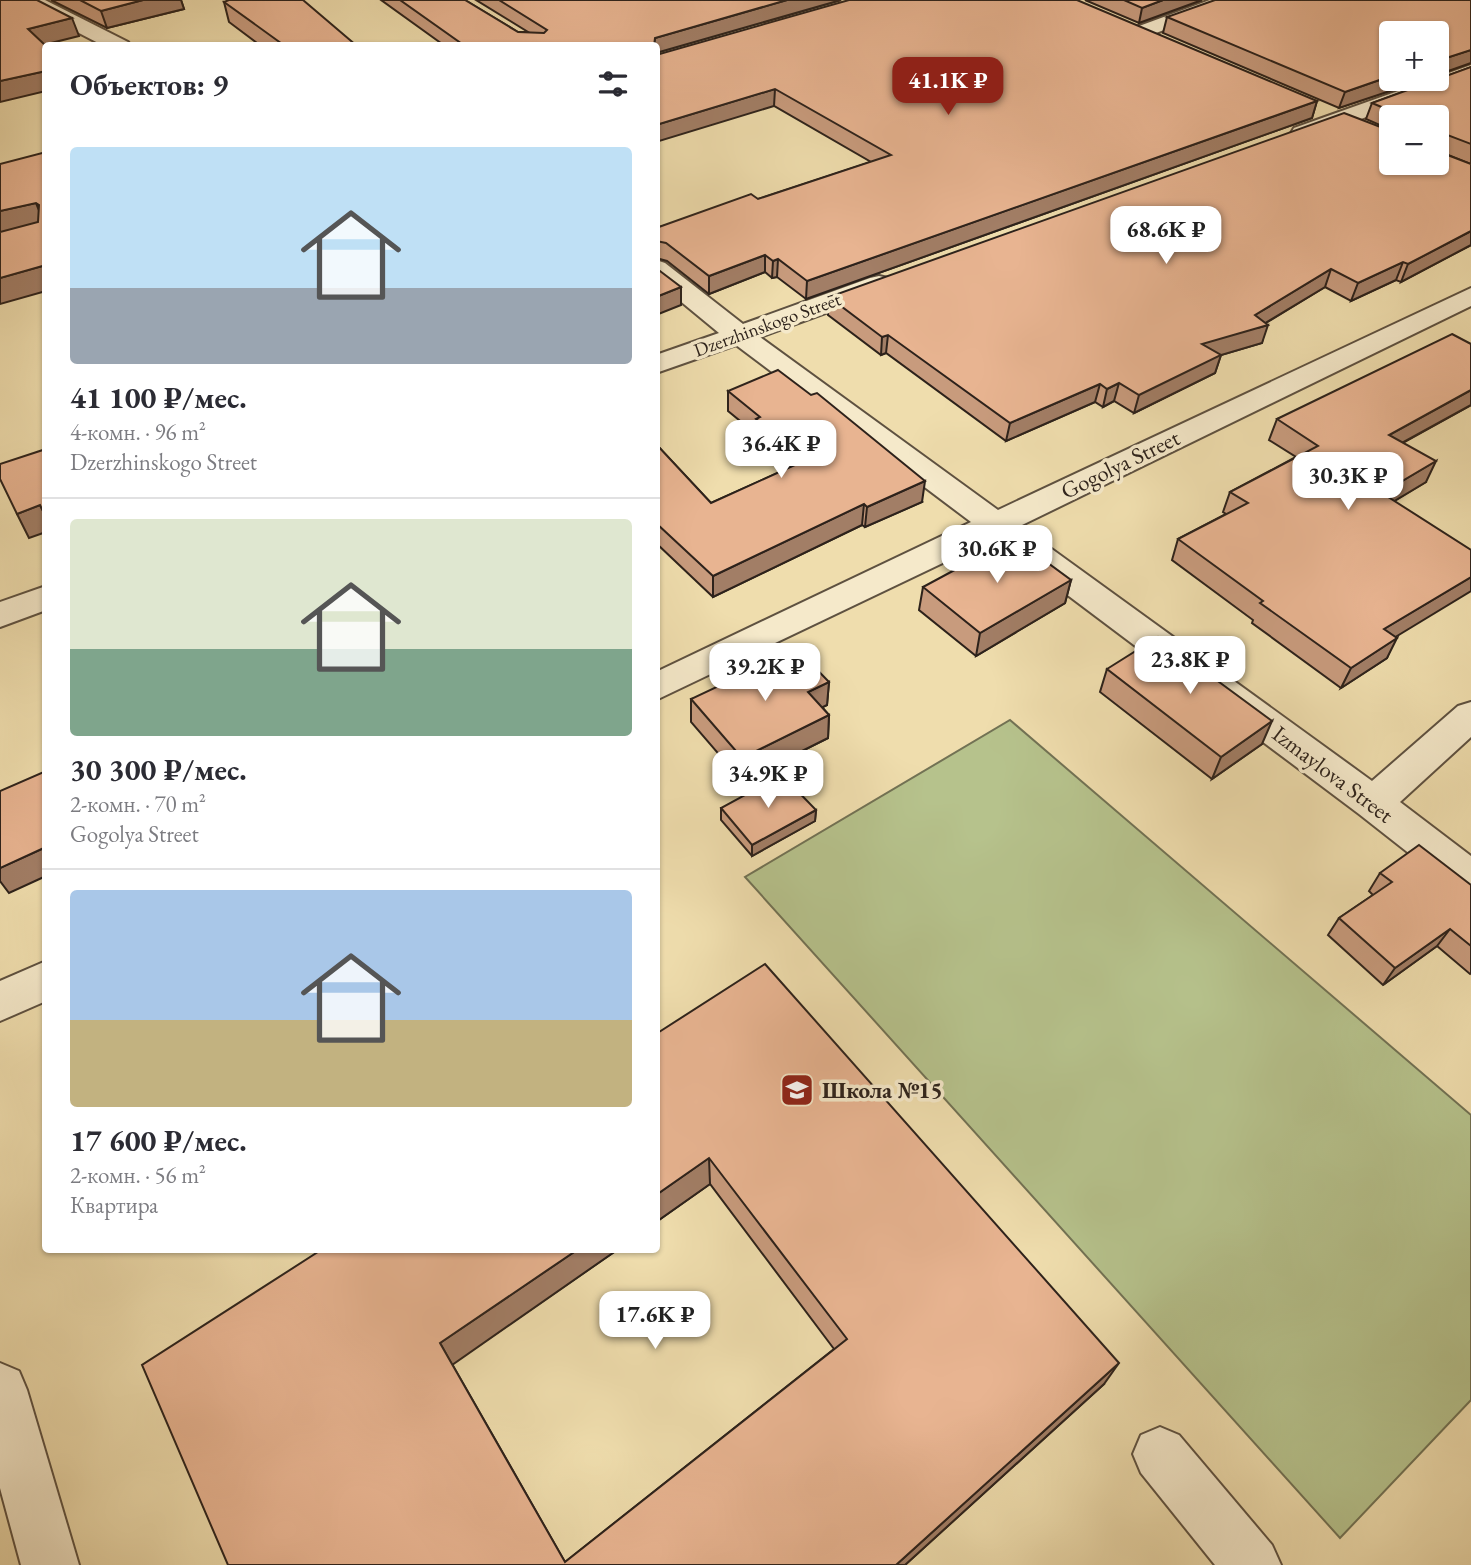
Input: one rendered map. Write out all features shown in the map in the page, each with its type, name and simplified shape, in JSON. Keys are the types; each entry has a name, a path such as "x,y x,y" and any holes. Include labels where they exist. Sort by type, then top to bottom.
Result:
{"street":[{"path":"30,0 113,42"},
{"path":"1163,43 1131,30 1228,0"},
{"path":"1276,142 1471,71"},
{"path":"1316,108 1367,130"},
{"name":"Izmaylova Street","path":"660,271 738,334 1373,803 1471,879"},
{"name":"Dzerzhinskogo Street","path":"660,363 895,278"},
{"name":"Gogolya Street","path":"660,685 1471,296"},
{"path":"0,615 42,599"},
{"path":"1373,803 1471,716"},
{"path":"0,1002 42,982"},
{"path":"0,1390 50,1565"},
{"path":"1160,1454 1252,1565"}],"green space":[{"path":"1010,720 1471,1115 1471,1400 1340,1538 745,877"}],"building":[{"path":"0,0 37,0 72,18 28,29 42,42 42,72 0,81"},
{"path":"80,0 143,0 101,11"},
{"path":"303,0 352,42 279,42 224,2"},
{"path":"400,0 465,0 518,32 544,33 547,30 499,0 787,0 655,38 654,42 459,42"},
{"path":"849,0 1077,0 1317,101 807,281 778,259 773,261 765,255 709,276 666,243 660,242 660,227 751,194 758,199 891,155 775,89 660,124 660,54"},
{"path":"1124,0 1163,0 1142,8"},
{"path":"1215,0 1471,0 1471,50 1449,57 1449,21 1379,21 1379,80 1345,92 1167,17"},
{"path":"1471,67 1471,144 1449,136 1449,105 1379,106 1372,103 1405,91 1449,91 1449,75"},
{"path":"1344,113 1379,126 1379,175 1449,175 1449,156 1471,164 1471,231 1408,264 1403,262 1358,283 1331,269 1255,315 1268,325 1202,344 1221,355 1139,395 1119,383 1107,389 1100,384 1010,423 888,335 882,337 829,297"},
{"path":"42,153 42,266 0,278 0,232 38,222 39,205 36,203 0,211 0,164"},
{"path":"660,271 681,287 660,295"},
{"path":"1452,334 1471,344 1471,390 1389,435 1436,461 1382,493 1471,550 1471,577 1384,629 1397,638 1351,668 1260,603 1263,601 1178,539 1248,503 1230,492 1318,446 1277,419"},
{"path":"778,370 811,395 817,393 925,481 867,507 864,504 713,576 660,527 660,448 711,503 806,460 756,419 760,417 728,391"},
{"path":"42,450 42,509 40,505 17,514 0,479 0,464"},
{"path":"1014,538 1071,580 980,633 923,587"},
{"path":"1158,637 1272,721 1221,757 1107,669"},
{"path":"797,649 829,682 808,692 829,715 742,758 691,699"},
{"path":"42,773 42,849 0,868 0,791"},
{"path":"782,775 816,810 752,845 721,808"},
{"path":"1419,845 1471,885 1471,946 1450,929 1395,968 1339,918 1392,882 1380,873"},
{"name":"Школа №15","path":"765,964 1119,1363 896,1565 228,1565 142,1365 316,1253 573,1253 440,1343 565,1562 847,1339 709,1158 660,1192 660,1031"}],"place":[{"name":"Школа №15","path":"797,1090"}]}
